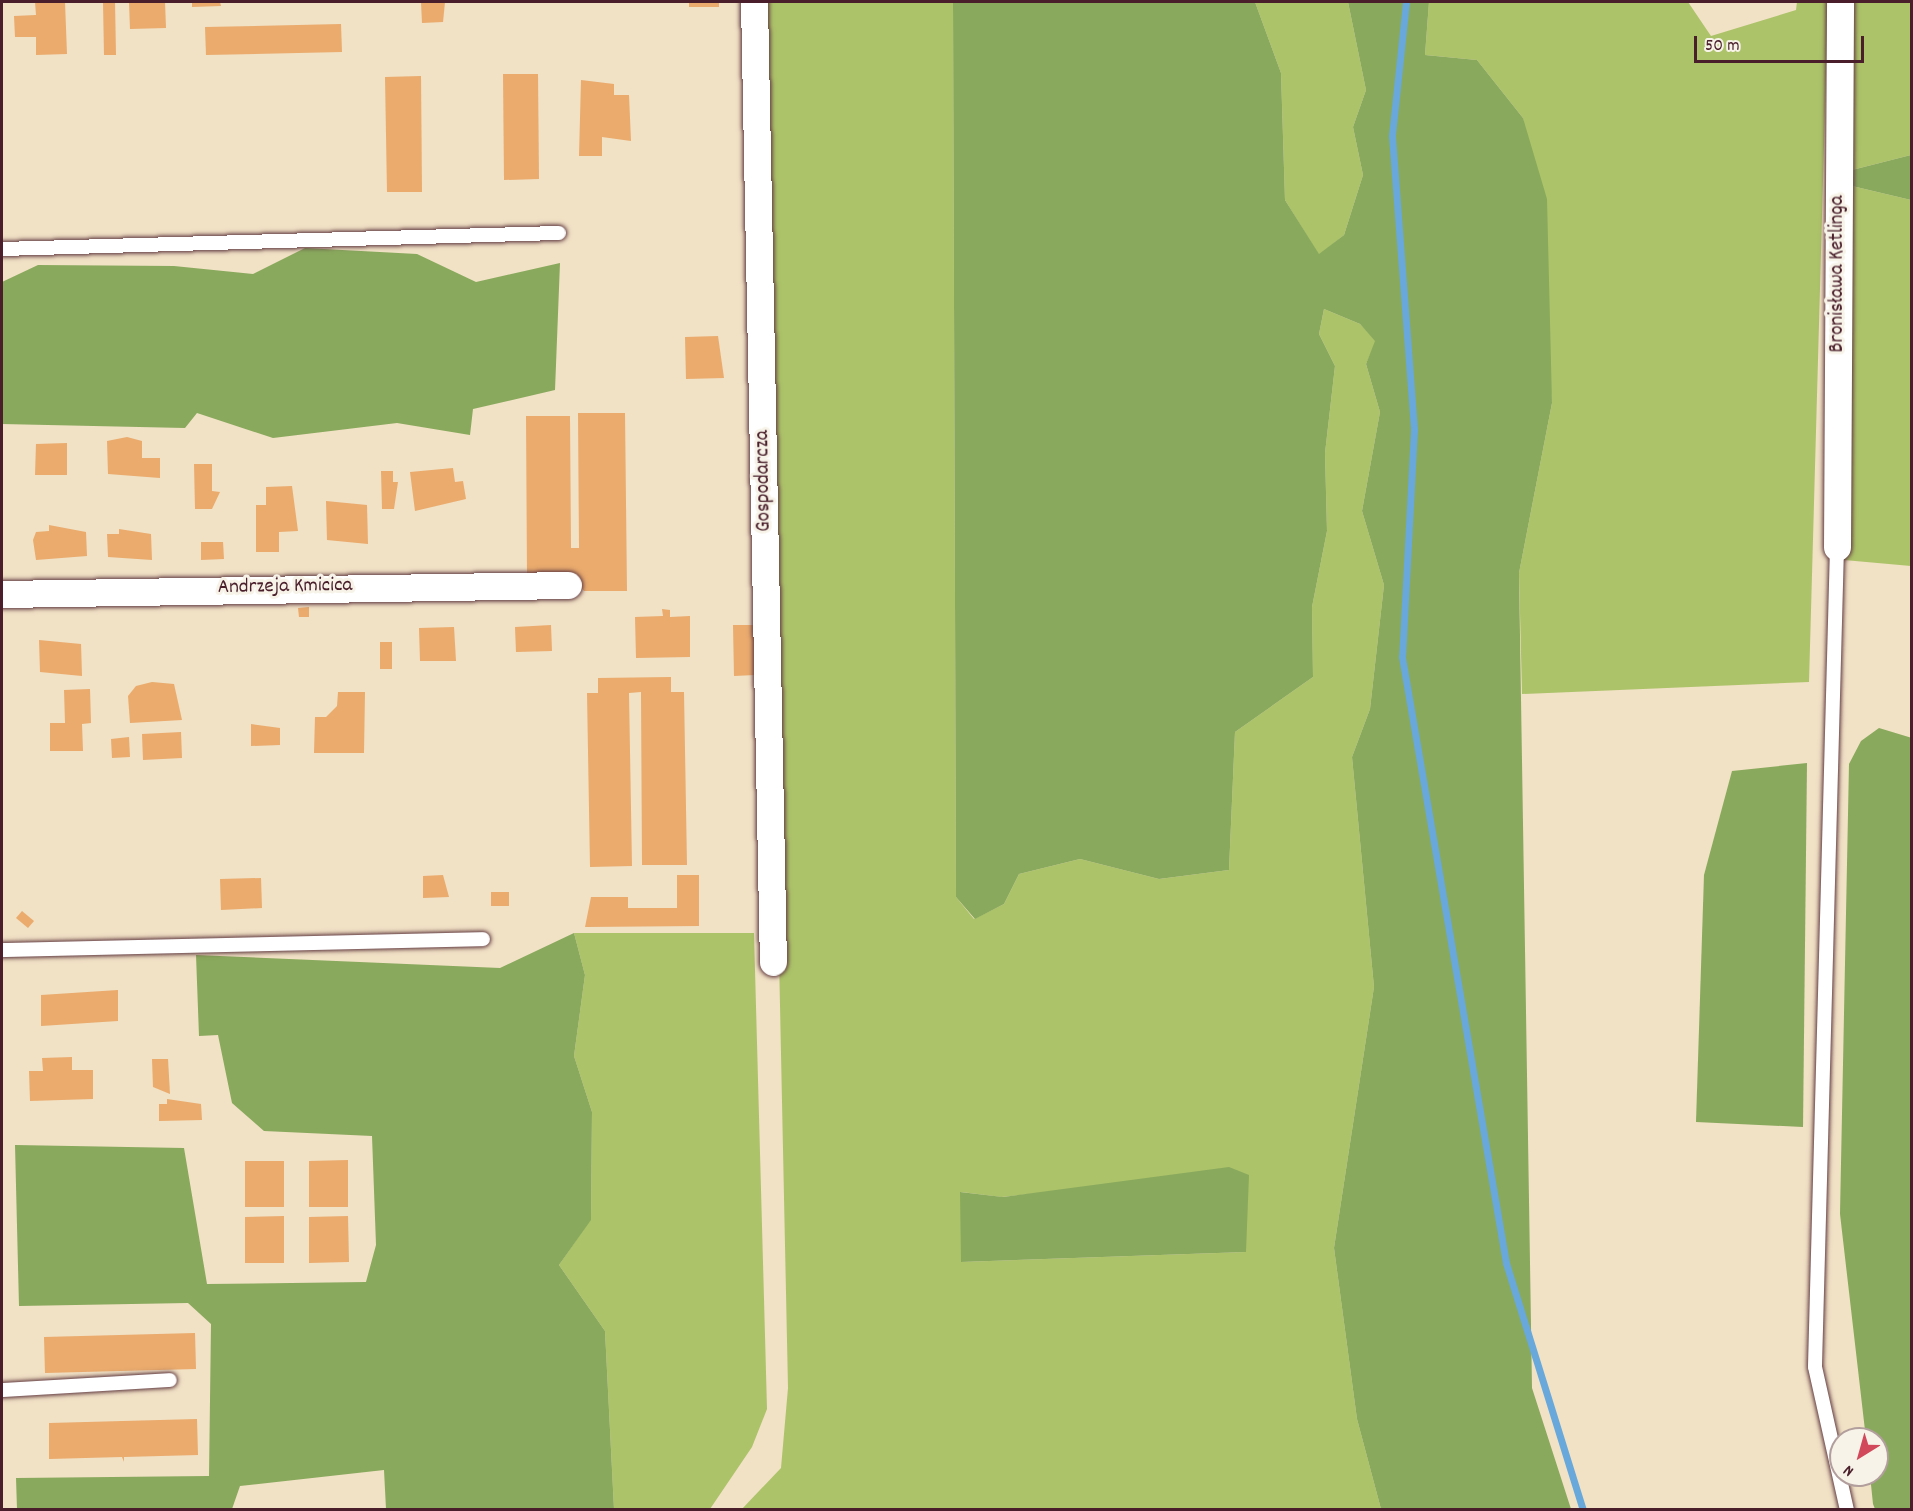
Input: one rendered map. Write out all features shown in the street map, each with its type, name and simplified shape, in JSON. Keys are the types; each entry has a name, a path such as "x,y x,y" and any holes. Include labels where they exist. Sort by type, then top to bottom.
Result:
{"street":[{"name":"Gospodarcza","path":"754,2 773,962"},
{"name":"Bronisława Ketlinga","path":"1837,547 1840,2"},
{"name":"Andrzeja Kmicica","path":"2,594 568,585"}],"lane":[{"path":"2,249 559,233"},
{"path":"1837,547 1815,1367 1847,1509"},
{"path":"2,950 483,939"},
{"path":"2,1390 170,1380"}],"green space":[{"path":"759,2 953,2 956,897 974,919 1004,904 1019,874 1080,859 1159,879 1229,870 1235,732 1313,677 1312,607 1327,531 1325,453 1335,366 1319,334 1324,309 1360,324 1376,341 1366,364 1380,412 1362,511 1384,585 1370,709 1352,757 1374,987 1334,1248 1357,1419 1381,1509 741,1510 781,1468 788,1388","holes":["1095,1187 1246,1252 961,1262 961,1192 1002,1197"]},
{"path":"953,2 1255,2 1281,73 1285,200 1319,254 1344,235 1363,175 1353,127 1366,90 1348,2 1429,2 1425,55 1477,60 1523,118 1547,199 1552,403 1519,573 1532,1388 1571,1509 1381,1509 1357,1419 1334,1248 1374,987 1352,757 1370,709 1384,585 1362,511 1380,412 1366,364 1375,341 1360,324 1324,309 1319,334 1335,366 1325,453 1327,531 1312,607 1313,677 1235,732 1229,870 1159,879 1080,859 1019,874 1004,904 975,919 956,897"},
{"path":"1255,2 1348,2 1366,90 1353,127 1363,175 1344,235 1319,255 1285,200 1281,73"},
{"path":"1429,2 1688,2 1711,36 1796,10 1797,2 1828,2 1809,682 1522,694 1519,573 1552,403 1523,118 1477,60 1425,55"},
{"path":"1852,2 1912,2 1911,155 1852,170"},
{"path":"1911,155 1911,200 1852,186 1852,170"},
{"path":"1852,186 1911,200 1911,566 1844,560"},
{"path":"305,248 417,254 476,282 560,263 555,390 473,409 470,435 397,423 273,438 197,413 185,428 2,424 2,282 38,265 174,266 253,274"},
{"path":"1879,728 1912,738 1911,1510 1875,1509 1873,1504 1871,1487 1889,1487 1889,1427 1865,1427 1840,1214 1849,764 1861,741"},
{"path":"1807,763 1803,1127 1696,1122 1704,875 1732,771"},
{"path":"574,933 754,933 767,1409 752,1447 710,1509 614,1509 605,1331 559,1265 591,1219 592,1112 574,1056 585,975"},
{"path":"574,933 585,975 574,1056 592,1112 591,1220 559,1265 605,1331 614,1509 386,1509 384,1470 240,1486 232,1509 17,1509 16,1478 209,1476 211,1324 188,1303 19,1306 15,1145 184,1148 207,1284 366,1282 376,1245 372,1136 264,1131 232,1103 218,1035 199,1036 196,955 500,968"},
{"path":"1229,1167 1249,1175 1246,1252 961,1262 960,1192 1003,1197"}],"building":[{"path":"35,2 65,2 67,54 36,55 36,37 15,37 14,16 36,15"},
{"path":"103,2 115,2 116,55 104,55"},
{"path":"129,2 165,2 166,28 130,29"},
{"path":"192,2 220,2 221,6 192,7"},
{"path":"421,2 445,2 443,22 422,23"},
{"path":"689,2 719,2 719,7 689,7"},
{"path":"341,24 342,52 206,55 205,27"},
{"path":"503,74 538,74 539,179 504,180"},
{"path":"421,76 422,192 387,192 385,77"},
{"path":"581,80 614,84 614,95 629,95 631,141 602,137 602,156 579,156"},
{"path":"718,336 724,378 686,379 685,337"},
{"path":"578,413 625,413 627,591 584,591 570,574 527,574 526,416 570,416 571,548 579,548"},
{"path":"127,437 142,441 142,458 160,458 160,478 108,474 107,441"},
{"path":"67,443 67,475 35,475 36,444"},
{"path":"194,464 212,464 212,491 220,492 212,509 195,509"},
{"path":"453,468 455,482 463,481 466,499 415,511 410,472"},
{"path":"381,471 393,471 393,482 398,482 394,509 382,509"},
{"path":"292,486 298,531 279,532 279,552 256,552 256,505 266,505 266,487"},
{"path":"326,501 367,505 368,544 327,540"},
{"path":"49,525 86,532 87,556 36,560 33,540 36,532 49,531"},
{"path":"119,529 151,534 152,560 108,557 107,534 119,534"},
{"path":"201,542 223,542 224,559 201,560"},
{"path":"309,607 309,617 299,617 298,608"},
{"path":"662,609 670,610 670,617 690,616 690,657 636,658 635,617 663,616"},
{"path":"551,625 552,651 516,652 515,627"},
{"path":"733,625 754,625 755,675 734,676"},
{"path":"454,627 456,661 420,661 419,628"},
{"path":"39,640 81,644 82,676 40,672"},
{"path":"380,642 392,642 392,669 380,669"},
{"path":"671,677 671,692 684,692 687,865 642,865 641,692 629,693 632,866 590,867 587,693 598,693 598,678"},
{"path":"152,682 174,684 182,720 130,723 128,696 136,686"},
{"path":"90,689 91,723 82,724 83,751 50,751 50,723 65,723 64,690"},
{"path":"338,692 365,692 364,753 314,753 315,717 326,717 337,706"},
{"path":"251,724 280,728 280,745 251,746"},
{"path":"181,732 182,758 143,760 142,734"},
{"path":"129,737 130,757 112,758 111,739"},
{"path":"443,875 449,897 423,898 423,876"},
{"path":"677,875 699,875 699,926 585,927 591,897 628,897 628,908 677,908"},
{"path":"261,878 262,908 221,910 220,879"},
{"path":"491,892 509,892 509,906 491,906"},
{"path":"22,911 34,921 28,928 16,918"},
{"path":"118,990 118,1021 41,1026 41,995"},
{"path":"72,1057 72,1070 93,1070 93,1099 30,1101 29,1071 43,1071 42,1058"},
{"path":"152,1059 168,1059 170,1094 153,1087"},
{"path":"167,1099 201,1104 202,1120 159,1121 159,1104 167,1104"},
{"path":"348,1160 348,1207 309,1207 309,1161"},
{"path":"245,1161 284,1161 284,1207 245,1207"},
{"path":"284,1216 284,1263 245,1263 245,1217"},
{"path":"348,1216 349,1262 309,1263 309,1217"},
{"path":"195,1333 196,1369 45,1373 44,1337"},
{"path":"197,1419 198,1455 124,1457 124,1462 122,1457 49,1459 49,1423"}],"waterway":[{"path":"1406,2 1392,136 1414,430 1402,657 1506,1263 1583,1510"}]}
